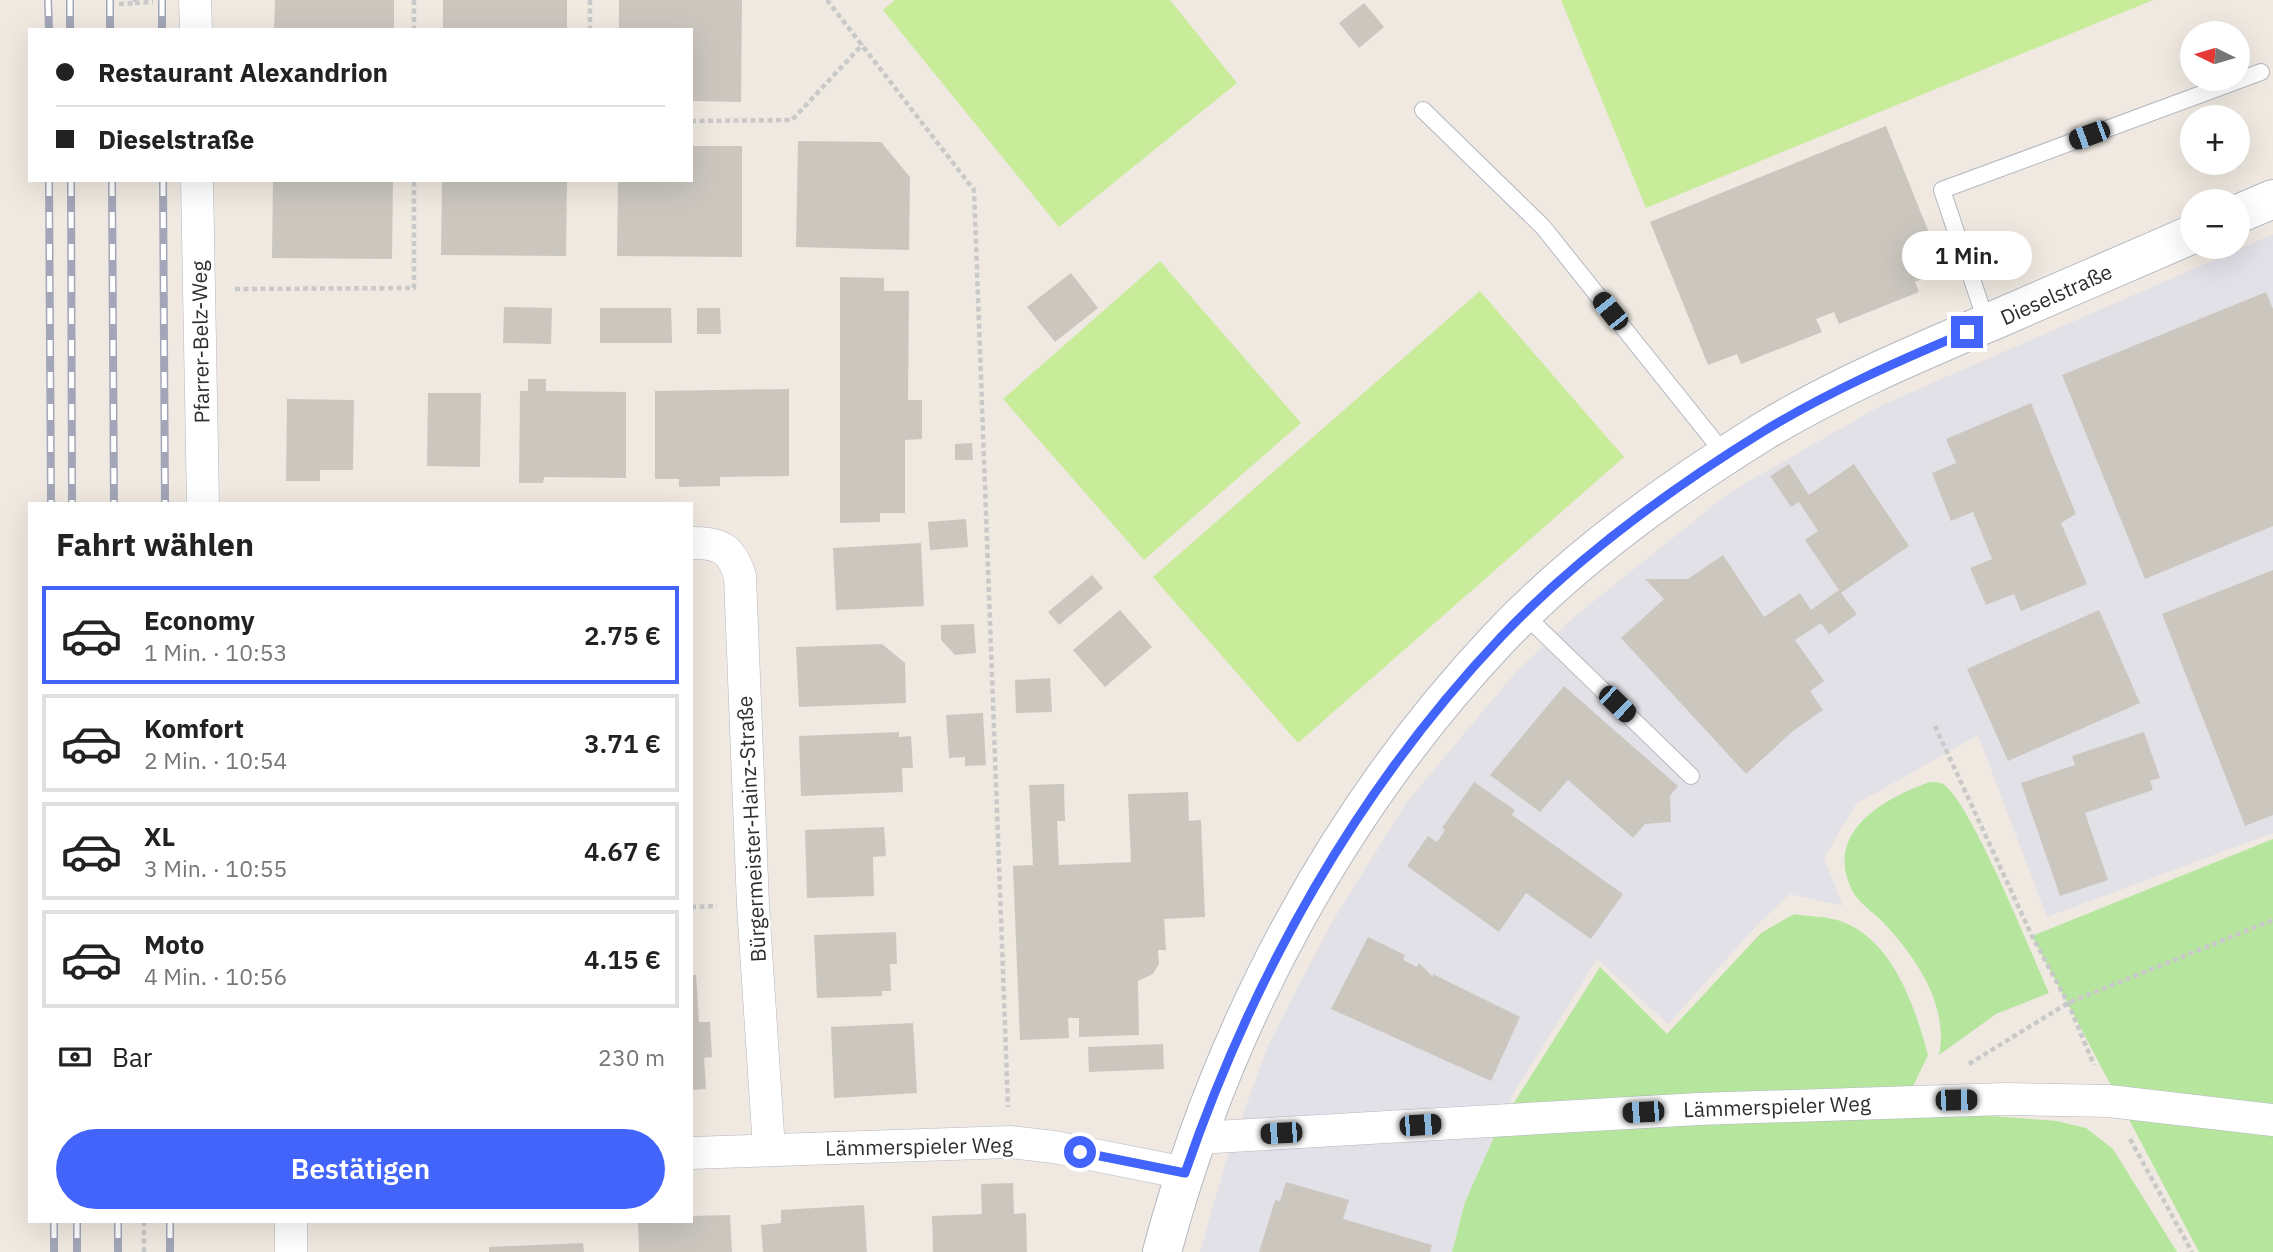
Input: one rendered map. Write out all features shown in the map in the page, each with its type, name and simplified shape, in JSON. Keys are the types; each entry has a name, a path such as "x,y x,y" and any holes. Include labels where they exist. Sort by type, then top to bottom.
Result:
{"street":[{"path":"195,0 196,28"},
{"name":"Pfarrer-Belz-Weg","path":"197,182 203,502"},
{"path":"2250,209 2273,199"},
{"name":"Dieselstraße","path":"1162,1252 1191,1155 1263,983 1297,917 1373,794 1456,685 1524,614 1632,522 1765,430 1844,388 2180,240"},
{"name":"Bürgermeister-Hainz-Straße","path":"693,543 711,543 724,549 734,559 740,576 753,905 769,1149"},
{"name":"Lämmerspieler Weg","path":"693,1153 1010,1142 1191,1155 1698,1109 1991,1099 2109,1101 2273,1120"},
{"path":"291,1223 291,1252"}],"lane":[{"path":"1987,324 1942,190 2261,72"},
{"path":"1423,110 1543,227 1726,456"},
{"path":"1524,614 1691,776"}],"path":[{"path":"414,0 414,28"},
{"path":"590,0 590,28"},
{"path":"827,0 974,190 1010,1142"},
{"path":"119,4 153,2"},
{"path":"693,121 792,120 863,44"},
{"path":"199,289 414,288 414,182"},
{"path":"1935,726 2032,936 2068,1003 2109,1101 2192,1252"},
{"path":"1963,1068 2068,1003 2273,920"},
{"path":"144,1223 144,1252"}],"shaded area":[{"path":"2273,234 2273,833 2047,917 1978,735 1856,804 1824,858 1843,906 1790,894 1757,925 1668,1024 1597,959 1516,1089 1465,1202 1452,1252 1200,1252 1226,1161 1268,1046 1329,927 1407,802 1516,672 1574,617 1730,492 1882,405 2216,259 2250,259 2250,244"}],"green space":[{"path":"895,0 1170,0 1237,83 1059,227 883,10"},
{"path":"1561,0 2153,0 1646,208"},
{"path":"1160,261 1301,423 1144,560 1003,399"},
{"path":"1480,291 1624,457 1298,743 1153,577"},
{"path":"1930,782 1941,783 1953,794 1967,816 1999,879 2049,993 1996,1014 1939,1055 1939,1018 1927,983 1918,966 1895,936 1853,892 1846,871 1845,852 1852,835 1877,808"},
{"path":"2273,839 2273,1252 2199,1252 2032,936"},
{"path":"1794,914 1837,920 1861,931 1876,944 1900,978 1928,1055 1902,1109 2057,1121 2086,1128 2113,1149 2177,1252 1452,1252 1465,1202 1498,1128 1600,967 1667,1034 1761,933"}],"building":[{"path":"275,0 394,0 394,28 274,28"},
{"path":"443,0 567,0 567,28 443,28"},
{"path":"619,0 742,0 741,102 693,101 693,28 619,28"},
{"path":"1364,3 1384,27 1359,48 1339,23"},
{"path":"1886,126 1944,270 1915,282 1919,292 1839,324 1834,312 1816,319 1822,332 1741,364 1737,354 1708,365 1650,222"},
{"path":"798,141 881,142 910,177 909,250 796,247"},
{"path":"693,146 742,146 742,257 617,256 618,182 693,182"},
{"path":"273,182 393,182 392,259 272,258"},
{"path":"442,182 567,182 566,256 441,255"},
{"path":"1071,273 1098,308 1055,342 1027,307"},
{"path":"840,277 884,278 884,291 909,291 908,400 922,400 922,439 905,440 905,513 880,513 880,522 840,523"},
{"path":"2266,292 2273,309 2273,526 2145,579 2062,375"},
{"path":"504,307 552,308 551,344 503,343"},
{"path":"600,308 671,308 672,343 600,343"},
{"path":"697,308 720,308 721,334 697,334"},
{"path":"528,379 546,379 546,391 626,392 626,478 544,477 543,483 519,483 520,391 528,391"},
{"path":"789,389 789,476 720,477 720,486 679,487 679,479 655,479 655,391"},
{"path":"428,393 481,393 480,467 427,466"},
{"path":"287,399 354,400 353,470 320,470 320,481 286,481"},
{"path":"2031,403 2076,514 2061,523 2087,584 2021,611 2014,594 1986,605 1970,568 1992,559 1973,512 1951,521 1932,473 1956,463 1946,439"},
{"path":"972,443 973,460 955,460 955,444"},
{"path":"1789,464 1809,495 1854,464 1909,546 1841,593 1857,614 1829,634 1821,623 1795,640 1824,681 1810,691 1823,710 1793,731 1746,774 1621,638 1664,599 1645,579 1688,579 1723,555 1764,617 1800,593 1811,610 1839,590 1805,540 1818,531 1799,502 1791,507 1770,476"},
{"path":"966,519 968,547 930,550 928,522"},
{"path":"921,543 924,606 836,610 833,548"},
{"path":"2273,570 2273,815 2245,826 2162,614"},
{"path":"1092,575 1103,588 1059,625 1048,612"},
{"path":"1120,610 1152,647 1105,687 1073,650"},
{"path":"2099,610 2140,703 2008,761 1967,669"},
{"path":"974,624 976,653 955,655 941,640 941,625"},
{"path":"882,644 905,663 906,703 799,707 796,647"},
{"path":"1050,678 1052,712 1016,713 1015,680"},
{"path":"1564,686 1678,786 1670,796 1671,822 1645,824 1633,838 1568,780 1540,812 1490,775"},
{"path":"983,713 986,765 965,766 965,757 949,758 946,715"},
{"path":"899,732 899,737 911,736 913,768 902,768 903,792 801,796 799,736"},
{"path":"2144,732 2160,778 2150,781 2153,790 2085,813 2108,880 2060,896 2021,783 2075,765 2072,756"},
{"path":"1474,782 1515,810 1512,815 1623,894 1591,939 1526,893 1499,932 1407,866 1428,836 1437,842 1445,830 1442,828"},
{"path":"1064,784 1065,821 1057,821 1059,865 1131,862 1128,794 1188,792 1189,821 1201,820 1205,917 1164,919 1166,950 1158,950 1159,964 1153,974 1138,981 1139,1035 1079,1037 1079,1018 1068,1018 1069,1038 1020,1040 1013,866 1033,865 1029,785"},
{"path":"884,827 886,856 873,857 874,896 807,898 805,830"},
{"path":"896,932 897,964 890,964 891,991 882,991 882,996 817,998 814,935"},
{"path":"1368,937 1405,955 1403,960 1417,967 1419,963 1433,977 1433,974 1520,1017 1491,1081 1331,1009"},
{"path":"693,975 696,975 699,1022 710,1022 712,1057 704,1058 706,1089 693,1090"},
{"path":"913,1023 917,1093 834,1098 831,1027"},
{"path":"1163,1044 1164,1069 1089,1072 1088,1047"},
{"path":"1286,1182 1349,1200 1343,1219 1432,1245 1430,1252 1259,1252 1275,1200 1280,1201"},
{"path":"1013,1183 1014,1214 1026,1213 1027,1252 933,1252 932,1216 982,1214 981,1184"},
{"path":"864,1205 867,1252 763,1252 761,1225 781,1223 781,1210"},
{"path":"730,1215 732,1252 639,1252 638,1223 693,1223 693,1216"},
{"path":"583,1243 584,1252 489,1252 489,1247"}],"railway":[{"path":"48,0 49,28"},
{"path":"70,0 70,28"},
{"path":"110,0 110,28"},
{"path":"162,0 162,28"},
{"path":"49,182 51,502"},
{"path":"71,182 72,502"},
{"path":"112,182 114,502"},
{"path":"163,182 165,502"},
{"path":"54,1223 54,1252"},
{"path":"77,1223 77,1252"},
{"path":"118,1223 118,1252"},
{"path":"170,1223 170,1252"}],"route":[{"path":"1080,1152 1185,1173 1236,1042 1263,983 1297,917 1373,794 1419,730 1456,685 1555,584 1693,477 1765,430 1844,388 1967,332"}]}
